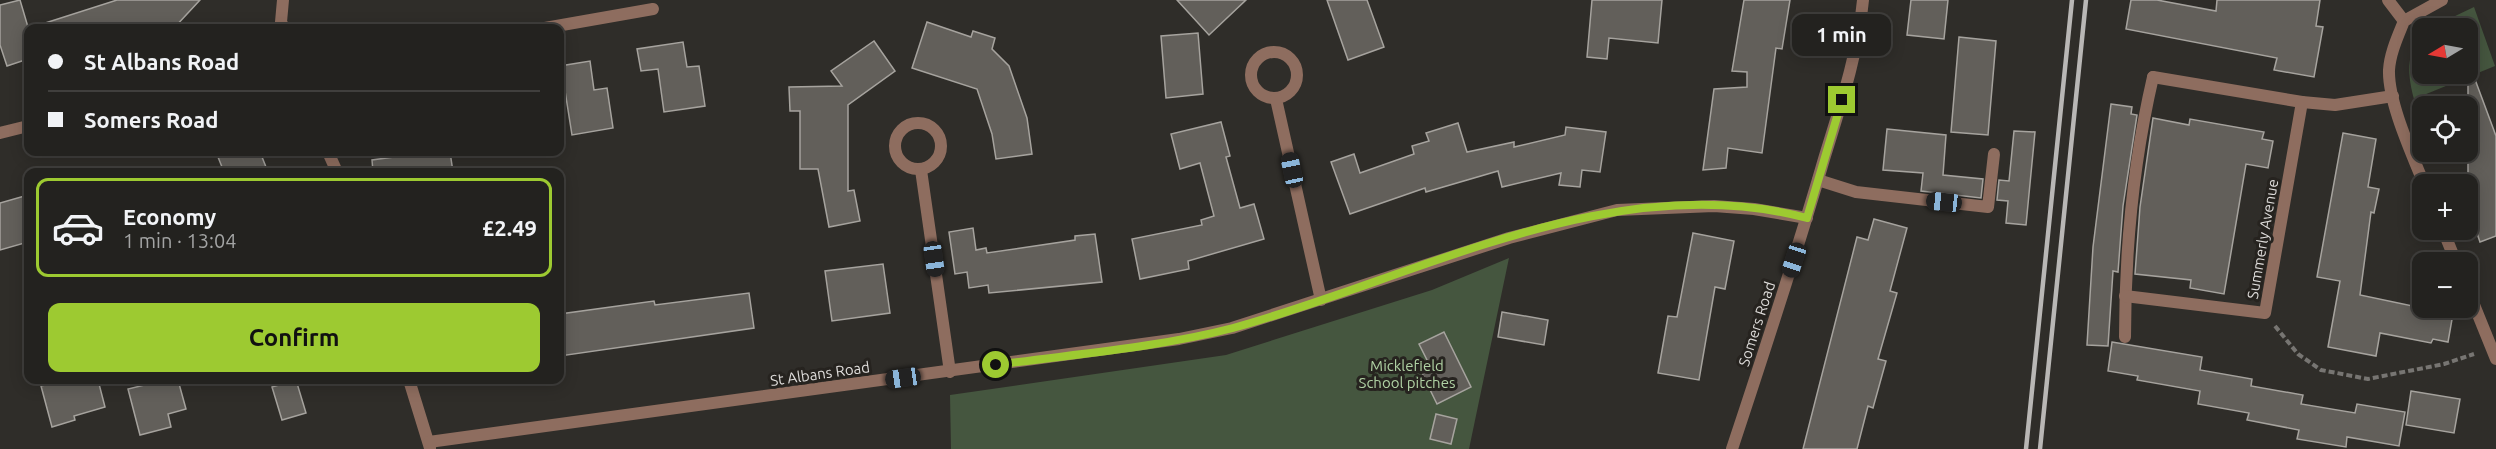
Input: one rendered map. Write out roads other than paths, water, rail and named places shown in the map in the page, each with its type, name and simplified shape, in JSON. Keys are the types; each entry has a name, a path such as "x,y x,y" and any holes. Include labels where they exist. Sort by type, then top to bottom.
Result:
{"street":[{"path":"279,24 283,0"},
{"name":"Somers Road","path":"1732,449 1807,218 1842,100 1863,0"},
{"path":"2388,0 2404,21"},
{"path":"2420,174 2407,143 2393,96 2389,70 2393,50 2404,21 2442,0"},
{"path":"564,25 652,9"},
{"path":"2125,337 2125,296 2132,197 2145,111 2153,77 2302,102 2335,105 2393,96"},
{"path":"1276,99 1321,300"},
{"name":"Summerly Avenue","path":"2125,296 2265,313 2302,102"},
{"path":"0,133 24,127"},
{"path":"1818,180 1856,192 1988,207 1994,154"},
{"path":"921,170 950,372"},
{"name":"St Albans Road","path":"429,446 1179,339 1232,328 1509,238 1617,210 1714,206 1754,208 1807,218"},
{"path":"2478,315 2494,354"},
{"path":"410,384 429,446"}],"railway":[{"path":"2026,449 2072,0"},
{"path":"2040,449 2086,0"}],"park label":[{"name":"Micklefield School pitches","path":"1407,374"}]}
